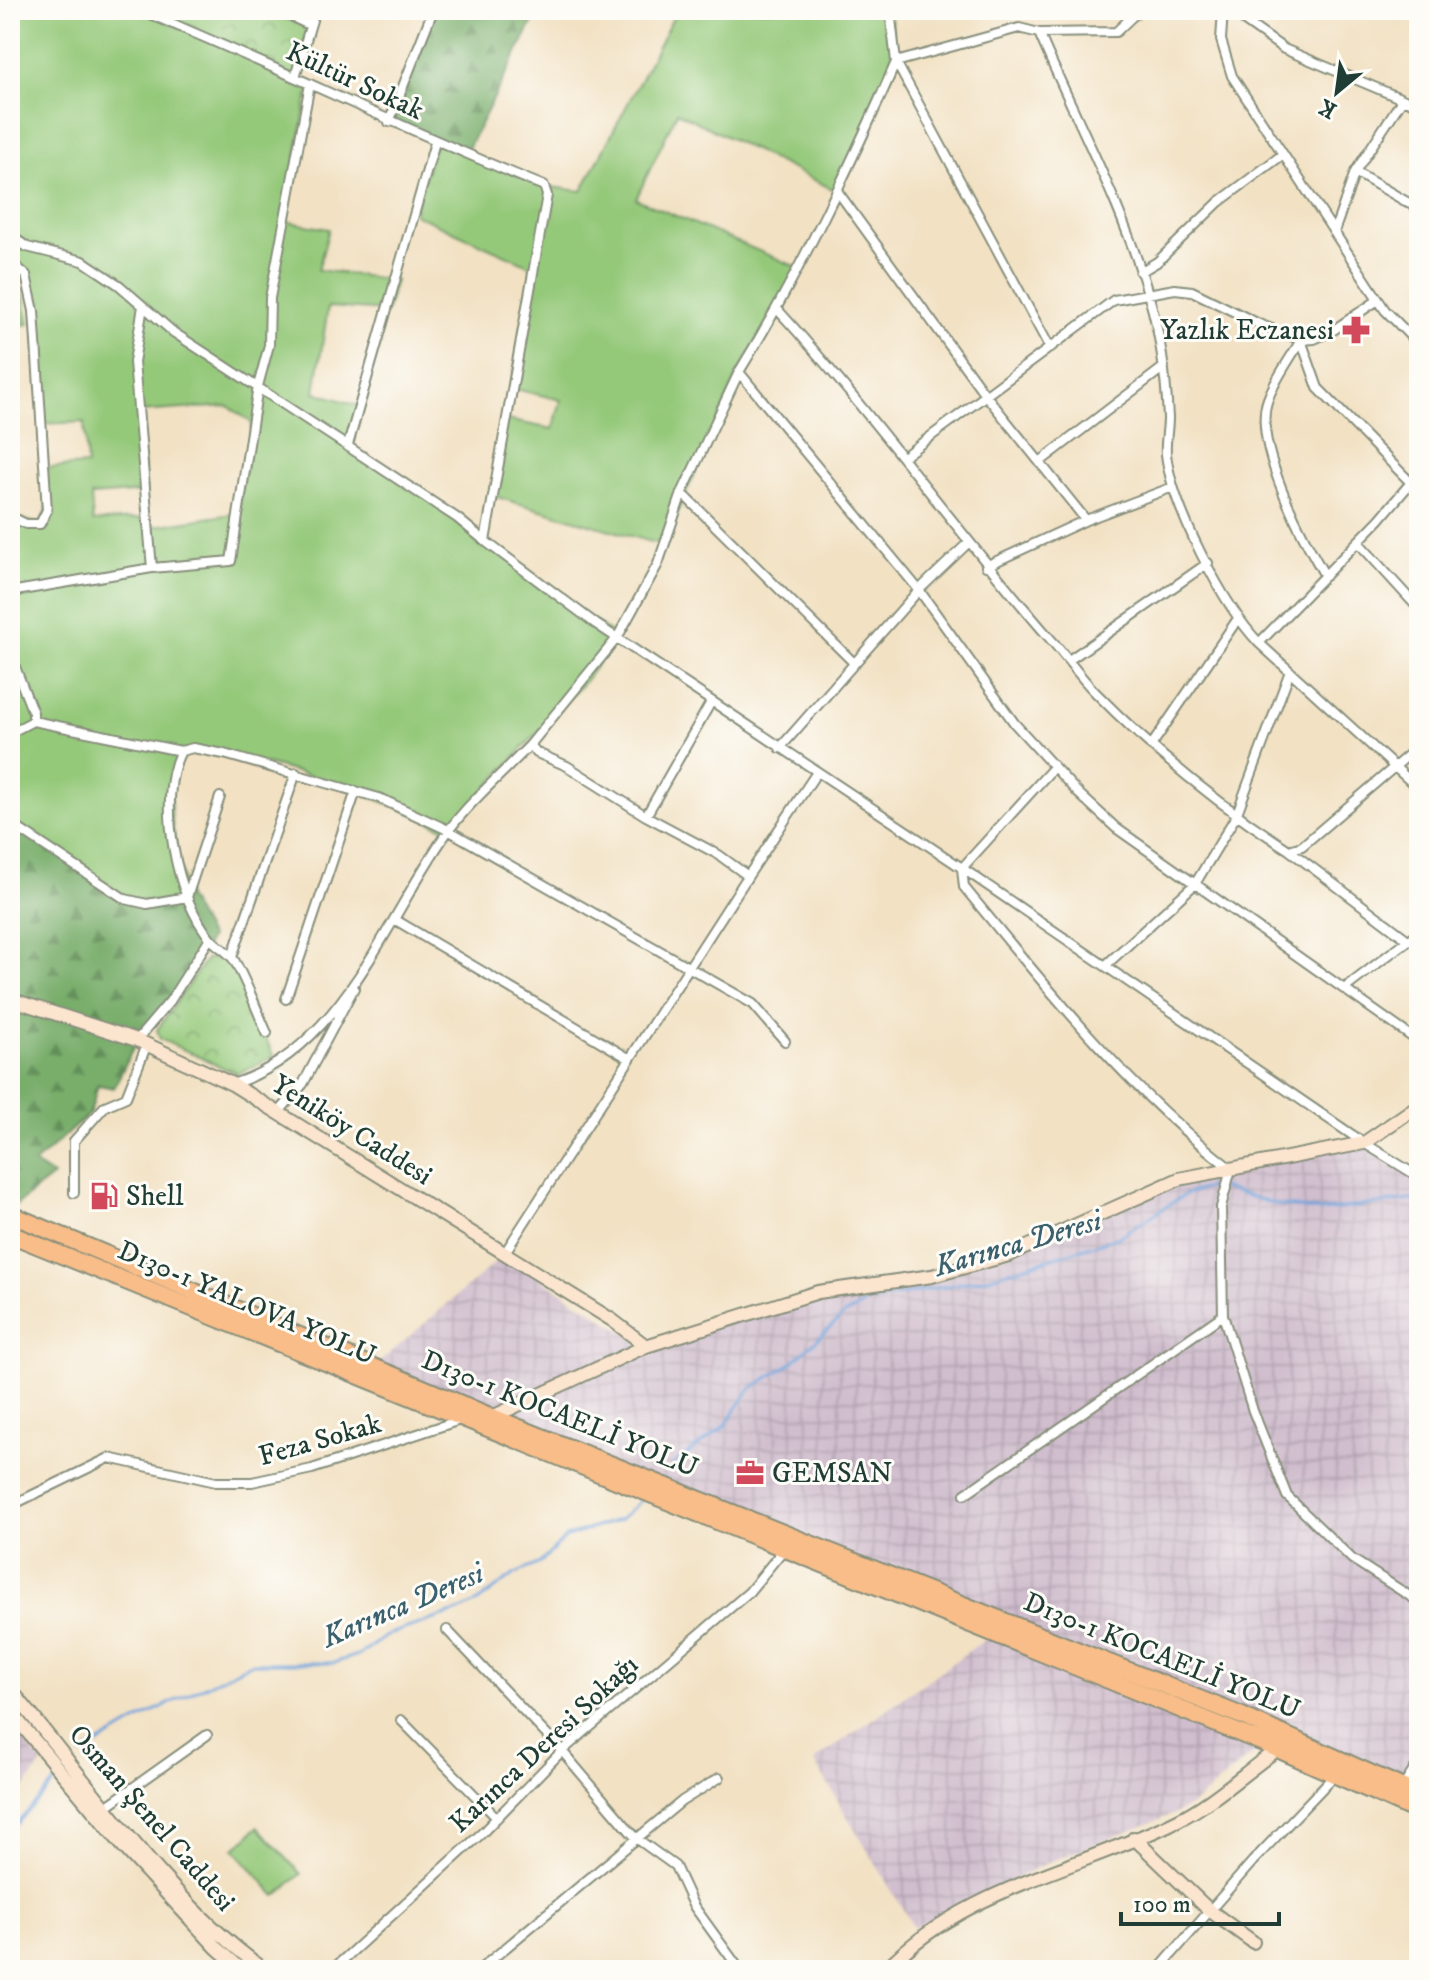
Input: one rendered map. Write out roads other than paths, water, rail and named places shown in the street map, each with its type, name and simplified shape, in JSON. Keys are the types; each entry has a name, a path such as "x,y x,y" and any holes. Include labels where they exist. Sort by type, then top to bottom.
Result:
{"highway":[{"name":"D130-1 KOCAELİ YOLU","path":"10,1214 492,1417 1124,1667 1362,1777"},
{"name":"D130-1 YALOVA YOLU","path":"10,1235 1275,1751 1362,1777 1419,1812"},
{"path":"1362,1777 1411,1791"}],"street":[{"name":"Kültür Sokak","path":"140,10 295,77 389,122 544,186 547,195 485,541"},
{"path":"277,10 309,25"},
{"path":"295,77 315,10"},
{"path":"389,122 433,10"},
{"path":"890,10 896,62 1050,348"},
{"path":"896,62 1019,28 1039,33 1116,32 1139,10"},
{"path":"1223,10 1221,40 1232,76 1378,300 1419,345"},
{"path":"1229,10 1284,49 1419,106"},
{"path":"1039,33 1116,206 1149,296 1164,367 1168,421 1166,453 1173,487 1208,563 1237,620 1419,789"},
{"path":"279,1112 303,1084 362,974 448,830 530,745 617,638 658,564 682,493 739,372 778,310 838,192 896,62"},
{"path":"10,592 152,568 231,561 258,386 269,345 270,298 310,84"},
{"path":"1334,232 1355,172 1402,100"},
{"path":"348,445 435,142"},
{"path":"1140,272 1157,262 1219,202 1282,155"},
{"path":"1355,172 1419,209"},
{"path":"838,192 984,393 1086,520"},
{"path":"10,235 27,247 83,261 173,332 457,518 617,638 1107,964 1364,1143 1419,1177"},
{"path":"10,261 26,275 34,311 47,510 40,524 26,524 10,516"},
{"path":"903,457 984,393 1114,300 1175,289 1192,291 1259,324 1301,340 1332,331 1378,300"},
{"path":"143,306 134,362 152,568"},
{"path":"778,310 903,457 986,566 1095,692 1151,746 1236,816 1289,850 1408,940 1401,946"},
{"path":"1301,340 1318,388 1419,491"},
{"path":"1301,340 1267,401 1265,434 1295,525 1325,576"},
{"path":"1041,461 1164,367"},
{"path":"739,372 919,590 1015,724 1054,767 1116,828 1419,1042"},
{"path":"1259,643 1358,542 1419,473"},
{"path":"986,566 1086,520 1173,487"},
{"path":"682,493 853,662"},
{"path":"1358,542 1419,609"},
{"path":"780,748 919,590 968,543"},
{"path":"1069,660 1208,563"},
{"path":"1151,746 1237,620"},
{"path":"10,654 30,697 33,721"},
{"path":"1107,964 1195,884 1236,816 1290,671"},
{"path":"646,816 711,702"},
{"path":"10,733 33,721 181,751 193,748 224,754 356,791 448,830 688,970 753,1004 785,1041"},
{"path":"530,745 537,753 567,766 646,816 719,855 748,876"},
{"path":"1289,850 1302,846 1397,768 1419,746"},
{"path":"181,751 173,765 173,843 181,886 210,938 232,957 267,1033"},
{"path":"1054,767 962,868 964,887 1090,1038 1229,1175"},
{"path":"504,1255 817,772"},
{"path":"232,957 296,773"},
{"path":"286,999 356,791"},
{"path":"187,897 220,797"},
{"path":"10,823 125,899 147,904 187,897"},
{"path":"394,919 630,1059"},
{"path":"1344,989 1419,932"},
{"path":"74,1193 74,1141 105,1106 126,1097 142,1042 210,938"},
{"path":"232,1084 257,1077 287,1055 311,1034 362,974"},
{"name":"Yeniköy Caddesi","path":"10,999 142,1042 232,1084 612,1320 646,1346"},
{"path":"492,1417 646,1346 818,1292 932,1276 1009,1255 1179,1179 1229,1175 1364,1143 1419,1105"},
{"path":"1229,1175 1222,1198 1223,1315 1253,1411 1287,1496 1352,1559 1419,1602"},
{"path":"965,1494 1223,1315"},
{"name":"Feza Sokak","path":"10,1506 109,1458 216,1482 252,1482 312,1469 460,1420"},
{"name":"Karınca Deresi Sokağı","path":"332,1970 497,1818 562,1751 749,1592 784,1549"},
{"path":"447,1630 562,1751 636,1838 679,1872 693,1905 740,1970"},
{"name":"Osman Şenel Caddesi","path":"10,1689 41,1737 123,1846 237,1964 265,1970"},
{"name":"Osman Şenel Caddesi","path":"10,1711 41,1737 107,1806 237,1964"},
{"path":"401,1720 497,1818"},
{"path":"107,1806 207,1735"},
{"path":"885,1970 916,1941 979,1902 1190,1814 1275,1751 1419,1818"},
{"path":"1411,1791 1419,1762"},
{"path":"479,1970 682,1801 719,1778"},
{"path":"1158,1970 1209,1910 1332,1778"},
{"path":"1134,1838 1209,1910 1253,1942"}],"waterway":[{"name":"Karınca Deresi","path":"673,1465 725,1426 750,1389 790,1364 844,1315 870,1301 988,1278 1117,1238 1186,1194 1214,1186 1279,1205 1321,1211 1419,1199"},
{"name":"Karınca Deresi","path":"81,1754 156,1710 252,1663 334,1663 360,1654 389,1634 459,1611 478,1602 515,1574 540,1563 566,1537 621,1519 640,1501"},
{"path":"10,1831 55,1782"}],"place":[{"name":"Yazlık Eczanesi","path":"1356,330"},
{"name":"Shell","path":"104,1196"},
{"name":"GEMSAN","path":"750,1473"}]}
